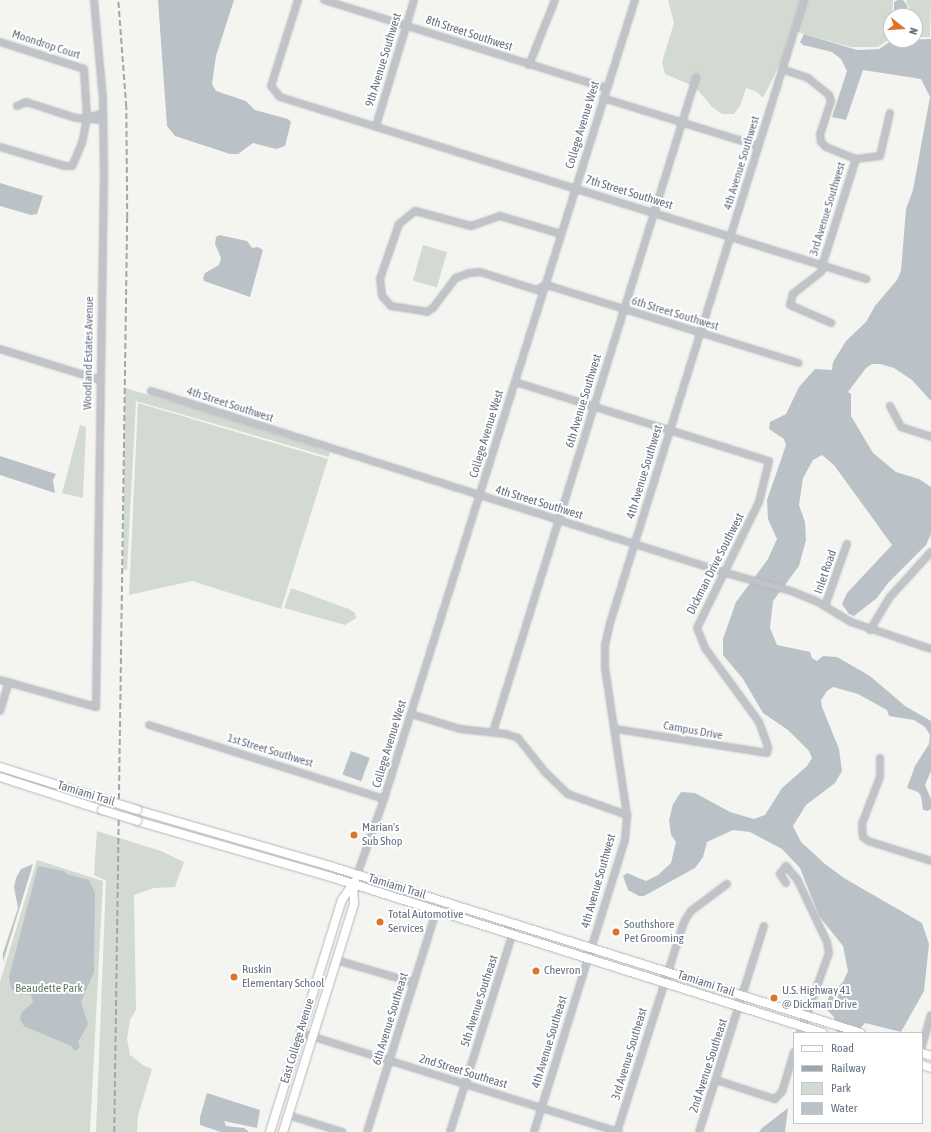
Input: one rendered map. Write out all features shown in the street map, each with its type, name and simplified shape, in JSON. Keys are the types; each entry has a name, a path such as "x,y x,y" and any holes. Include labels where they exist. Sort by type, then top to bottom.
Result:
{"main road":[{"name":"Tamiami Trail","path":"0,767 137,810 452,904 857,1032"},
{"name":"Tamiami Trail","path":"0,778 136,821 353,885 739,1006 801,1030 816,1032"},
{"name":"East College Avenue","path":"270,1132 342,900 353,885 357,875"},
{"name":"East College Avenue","path":"282,1132 354,904 353,885"},
{"path":"436,912 439,908 452,904"}],"street":[{"name":"Woodland Estates Avenue","path":"9,682 96,707 103,117 94,0"},
{"name":"7th Street Southwest","path":"298,0 271,86 272,90 280,97 866,279"},
{"name":"8th Street Southwest","path":"324,0 607,88"},
{"name":"9th Avenue Southwest","path":"376,126 414,0"},
{"path":"529,65 555,0"},
{"name":"College Avenue West","path":"357,875 384,799 635,0"},
{"name":"4th Avenue Southwest","path":"587,959 625,840 627,815 605,667 605,645 634,544 804,0"},
{"name":"Moondrop Court","path":"0,42 84,69 87,118 82,143 72,166 65,166 0,147"},
{"path":"782,69 808,78 829,95 831,101 820,134 821,142 826,148 856,159 880,156 890,113"},
{"name":"6th Avenue Southwest","path":"493,732 696,78"},
{"path":"603,98 758,146"},
{"path":"17,106 26,102 76,118 103,117"},
{"name":"3rd Avenue Southwest","path":"823,266 856,159"},
{"name":"6th Street Southwest","path":"561,234 500,216 471,226 414,211 400,224 380,279 382,296 390,306 416,312 426,312 433,308 456,278 469,273 480,272 537,290 545,286 799,363"},
{"path":"823,266 821,272 793,294 790,305 831,323"},
{"path":"0,349 100,380"},
{"path":"515,382 670,430"},
{"name":"4th Street Southwest","path":"151,392 726,573 791,591 825,606 851,622 870,630 931,649"},
{"path":"890,406 901,427 931,437"},
{"name":"Dickman Drive Southwest","path":"670,430 769,461 759,502 726,573 706,605 697,628 705,648 759,722 768,747 767,753"},
{"name":"Inlet Road","path":"825,606 847,544"},
{"path":"870,630 890,597 931,552"},
{"path":"0,680 9,682 0,711"},
{"path":"411,714 460,729 493,732 518,738 545,772 568,794 627,815"},
{"name":"1st Street Southwest","path":"149,725 384,799"},
{"name":"Campus Drive","path":"615,729 767,753"},
{"path":"880,758 880,777 862,824 863,837 868,841 931,861"},
{"path":"786,883 780,874 786,866 797,879 827,942 829,953 801,1030"},
{"path":"664,983 684,922 691,911 727,884"},
{"name":"6th Avenue Southeast","path":"367,1132 436,912"},
{"path":"508,922 512,935"},
{"name":"2nd Avenue Southeast","path":"699,1132 764,926"},
{"name":"5th Avenue Southeast","path":"450,1132 512,935"},
{"name":"4th Avenue Southeast","path":"534,1132 587,959"},
{"path":"336,960 414,983"},
{"name":"3rd Avenue Southeast","path":"618,1132 664,983"},
{"path":"923,1043 931,1016"},
{"name":"2nd Street Southeast","path":"301,1033 618,1132"},
{"path":"716,1080 775,1099 782,1092 793,1055"},
{"path":"288,1115 342,1132"}],"green space":[{"path":"668,0 800,0 781,62 763,98 757,92 746,88 741,104 734,114 722,114 712,107 696,88 699,76 694,74 691,85 665,74 662,62 674,23"},
{"path":"807,0 893,0 893,8 883,8 883,44 878,47 851,47 797,32"},
{"path":"906,0 931,0 930,37 923,37 923,8 909,8"},
{"path":"423,245 447,252 437,287 413,281"},
{"path":"125,388 330,452 329,457 136,401 127,570 123,569"},
{"path":"138,403 328,459 281,609 192,581 129,595"},
{"path":"80,425 86,427 83,498 62,493"},
{"path":"291,588 349,609 355,613 356,618 345,625 284,608"},
{"path":"97,831 161,851 184,862 175,887 154,888 134,895 136,1010 130,1020 127,1039 130,1055 143,1065 152,1069 138,1116 137,1132 96,1132 106,881 94,875"},
{"name":"Beaudette Park","path":"37,860 103,881 90,1132 0,1132 0,982"}],"water":[{"path":"158,0 234,0 216,56 212,84 216,91 246,101 255,110 288,119 291,122 285,146 276,149 253,143 238,154 230,154 175,136 167,126"},
{"path":"903,0 908,8 894,8 894,2"},
{"path":"804,34 857,50 879,49 883,46 883,48 923,48 923,39 931,39 931,401 912,380 894,368 880,364 872,364 866,368 848,392 851,394 851,416 873,453 896,472 919,479 931,487 931,534 926,545 888,583 877,598 854,616 849,614 842,604 847,593 892,545 834,465 822,455 813,460 803,478 799,505 805,522 806,540 799,566 773,601 770,628 777,645 810,652 812,658 817,661 823,656 837,657 870,676 905,706 931,721 931,771 925,785 931,799 931,809 928,811 923,810 921,796 918,792 907,788 915,766 929,744 930,735 925,727 914,720 889,716 887,710 858,694 833,687 827,691 821,700 822,707 839,749 842,771 835,783 806,805 793,826 801,842 825,864 844,878 922,923 929,944 924,991 901,1032 865,1023 857,1032 837,1032 834,1017 825,1008 829,996 843,982 848,971 843,946 819,916 800,868 782,849 750,832 733,830 707,842 703,857 695,868 644,896 639,896 628,890 623,876 627,873 646,881 658,875 671,863 676,842 671,835 669,820 673,804 681,792 695,793 730,812 754,819 765,815 782,788 807,766 812,758 809,751 788,730 763,713 743,679 723,655 723,639 736,602 768,559 777,539 768,519 767,500 786,445 784,439 769,429 770,422 786,414 799,387 815,369 832,370 833,362 846,341 866,322 875,306 897,280 901,271 906,209 913,190 930,97 921,79 863,70 846,120 832,117 847,71 841,59 832,52 803,45 800,42"},
{"path":"0,183 43,196 37,214 31,215 0,206"},
{"path":"219,235 247,241 252,248 258,247 263,250 250,297 204,281 203,278 205,273 219,265 221,258 215,244 216,237"},
{"path":"0,456 56,474 53,480 55,493 0,475"},
{"path":"351,751 370,758 361,781 342,774"},
{"path":"33,864 3,962 3,953 18,908 14,887 16,878 21,869"},
{"path":"38,866 64,871 67,874 89,880 95,893 94,972 81,1002 88,1024 78,1042 80,1047 75,1051 71,1046 24,1026 20,1019 22,1012 33,1002 31,995 19,994 12,990 10,984 9,977"},
{"path":"207,1093 260,1110 257,1128 224,1121 226,1126 244,1128 249,1132 221,1132 200,1125 200,1117"},
{"path":"788,1108 785,1132 759,1132 762,1128"}],"railway":[{"path":"114,1132 127,218 126,107 118,0"}],"place":[{"name":"Marian's Sub Shop","path":"354,835"},
{"name":"Total Automotive Services","path":"380,922"},
{"name":"Southshore Pet Grooming","path":"616,932"},
{"name":"Chevron","path":"536,971"},
{"name":"Ruskin Elementary School","path":"234,977"},
{"name":"U.S. Highway 41 @ Dickman Drive","path":"774,998"}]}
